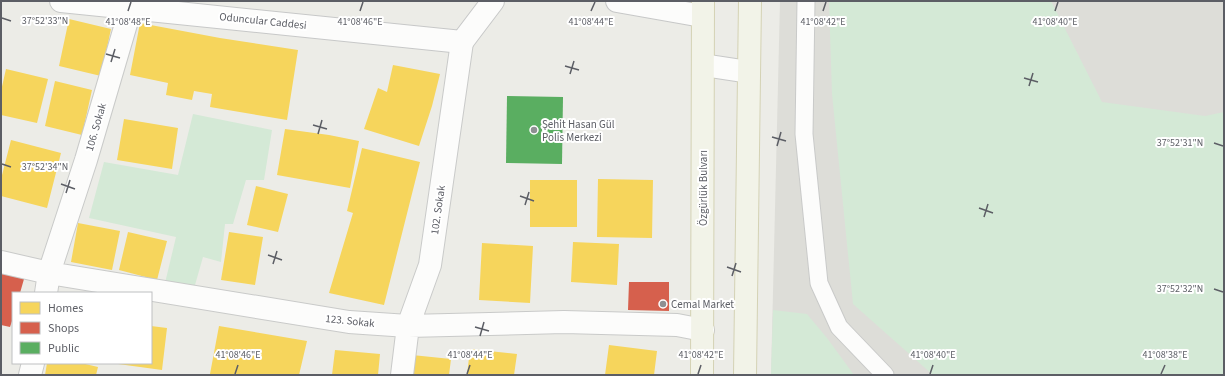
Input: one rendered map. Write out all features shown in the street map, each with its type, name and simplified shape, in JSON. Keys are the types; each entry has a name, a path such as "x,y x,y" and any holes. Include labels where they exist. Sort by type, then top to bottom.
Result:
{"main road":[{"path":"745,375 750,1"},
{"name":"Özgürlük Bulvarı","path":"702,375 703,9"}],"street":[{"name":"Oduncular Caddesi","path":"61,1 462,42"},
{"path":"462,42 493,1"},
{"path":"617,1 703,9"},
{"name":"106. Sokak","path":"48,283 131,7"},
{"name":"102. Sokak","path":"402,375 408,326 430,265 462,42"},
{"path":"703,65 749,72"},
{"name":"123. Sokak","path":"1,262 48,283 117,292"},
{"name":"123. Sokak","path":"152,296 349,322 408,326 564,322 677,325 702,330"},
{"path":"30,375 32,364"}],"lane":[{"path":"806,1 804,134 819,284 839,327 885,375"}],"shaded area":[{"path":"780,1 1224,1 1224,375 771,375"}],"green space":[{"path":"829,1 1051,1 1102,102 1205,116 1224,112 1224,375 933,375 853,304 832,94"},
{"path":"193,114 272,130 264,180 246,180 233,224 225,224 221,262 203,257 195,285 165,283 176,237 89,218 104,162 178,175"},
{"path":"773,310 807,314 854,375 771,375"}],"building: Homes":[{"path":"69,19 111,29 101,76 59,66"},
{"path":"140,23 220,38 298,50 287,120 210,107 212,94 194,91 192,100 166,95 168,83 130,75"},
{"path":"393,65 440,74 432,106 419,146 364,129 378,88 387,92"},
{"path":"6,69 48,79 37,123 1,115 1,91"},
{"path":"55,81 92,90 82,135 45,126"},
{"path":"124,119 178,128 172,169 117,160"},
{"path":"285,129 359,141 350,188 277,175"},
{"path":"11,140 61,153 47,208 1,196 1,179"},
{"path":"362,148 420,162 384,305 329,293 353,213 347,211"},
{"path":"598,179 653,180 652,238 597,237"},
{"path":"530,180 577,180 577,227 530,227"},
{"path":"256,186 288,194 278,232 247,225"},
{"path":"78,223 120,231 112,270 71,262"},
{"path":"128,232 167,241 157,280 119,270"},
{"path":"229,232 263,237 255,285 221,280"},
{"path":"573,242 619,244 617,285 571,282"},
{"path":"482,243 533,246 530,303 479,300"},
{"path":"152,326 167,328 162,370 118,364 152,364"},
{"path":"219,326 307,341 299,375 210,374"},
{"path":"609,345 657,351 654,375 605,375"},
{"path":"470,349 517,354 514,375 467,375"},
{"path":"335,350 380,354 378,375 332,375"},
{"path":"412,355 451,359 449,375 410,375"},
{"path":"47,364 85,364 98,367 96,375 45,375"}],"building: Shops":[{"path":"1,273 24,279 20,292 12,292 12,321 10,327 1,325"},
{"path":"629,282 669,282 669,311 628,310"}],"building: Public":[{"name":"Şehit Hasan Gül Polis Merkezi","path":"507,96 563,97 562,164 506,163"}],"place":[{"name":"Şehit Hasan Gül Polis Merkezi","path":"534,130"},
{"name":"Cemal Market","path":"663,304"}]}
